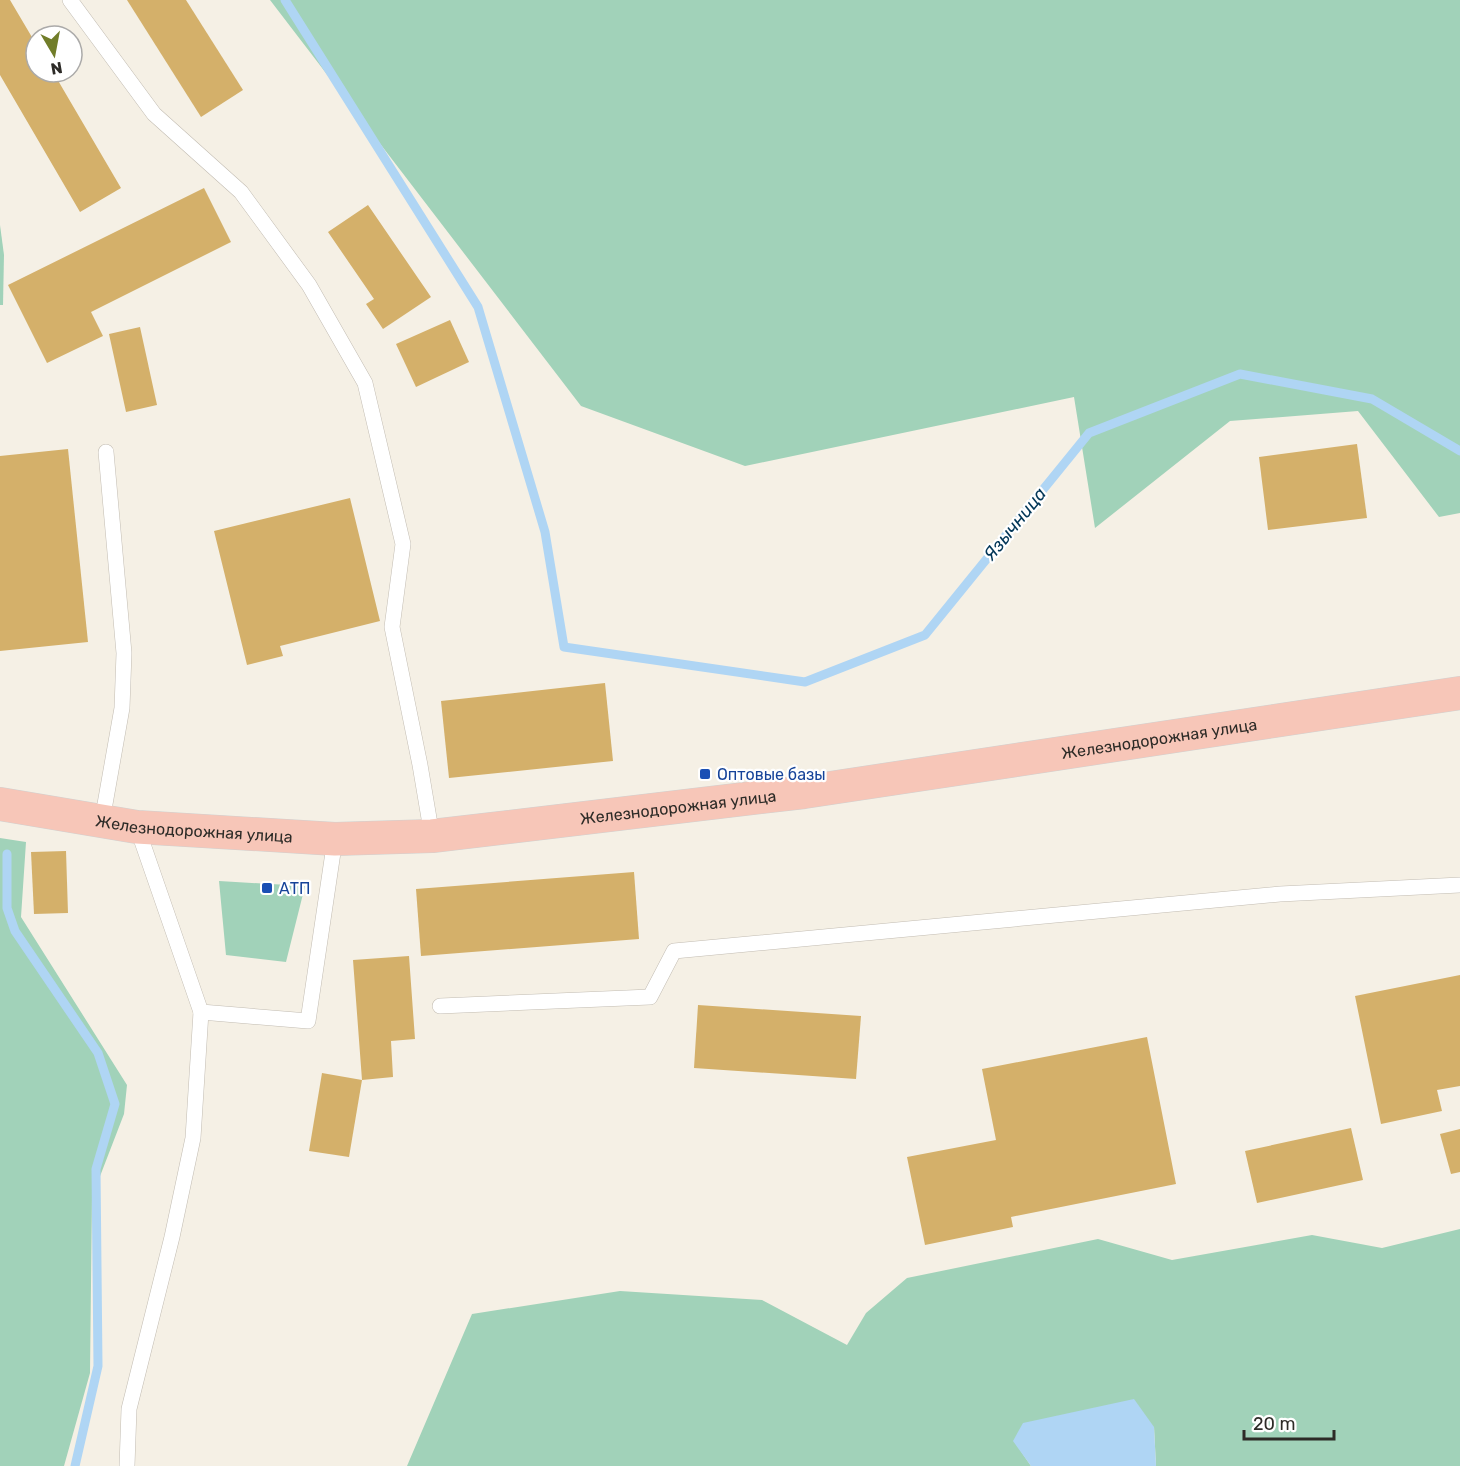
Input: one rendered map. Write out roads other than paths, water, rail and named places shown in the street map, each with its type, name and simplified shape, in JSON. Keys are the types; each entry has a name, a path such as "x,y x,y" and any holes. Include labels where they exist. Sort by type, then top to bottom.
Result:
{"highway":[{"name":"Железнодорожная улица","path":"0,804 136,826 335,839 432,836 804,792 1460,693"}],"lane":[{"path":"70,0 154,114 241,192 309,285 365,383 404,544 392,627 432,836"},
{"path":"102,821 122,708 124,653 106,452"},
{"path":"127,1466 129,1409 172,1237 193,1138 201,1012 136,826"},
{"path":"201,1012 308,1021 335,839"},
{"path":"440,1006 650,997 674,951 1280,894 1460,885"}],"water":[{"path":"1134,1399 1154,1427 1156,1466 1031,1466 1013,1441 1023,1423"}],"waterway":[{"name":"Язычница","path":"285,0 478,307 545,532 564,647 805,682 925,635 1089,433 1240,374 1372,399 1460,451"},
{"path":"7,854 7,908 15,931 98,1053 115,1104 96,1169 98,1366 75,1466"}],"place":[{"name":"Оптовые базы","path":"705,774"},
{"name":"АТП","path":"267,888"}]}
